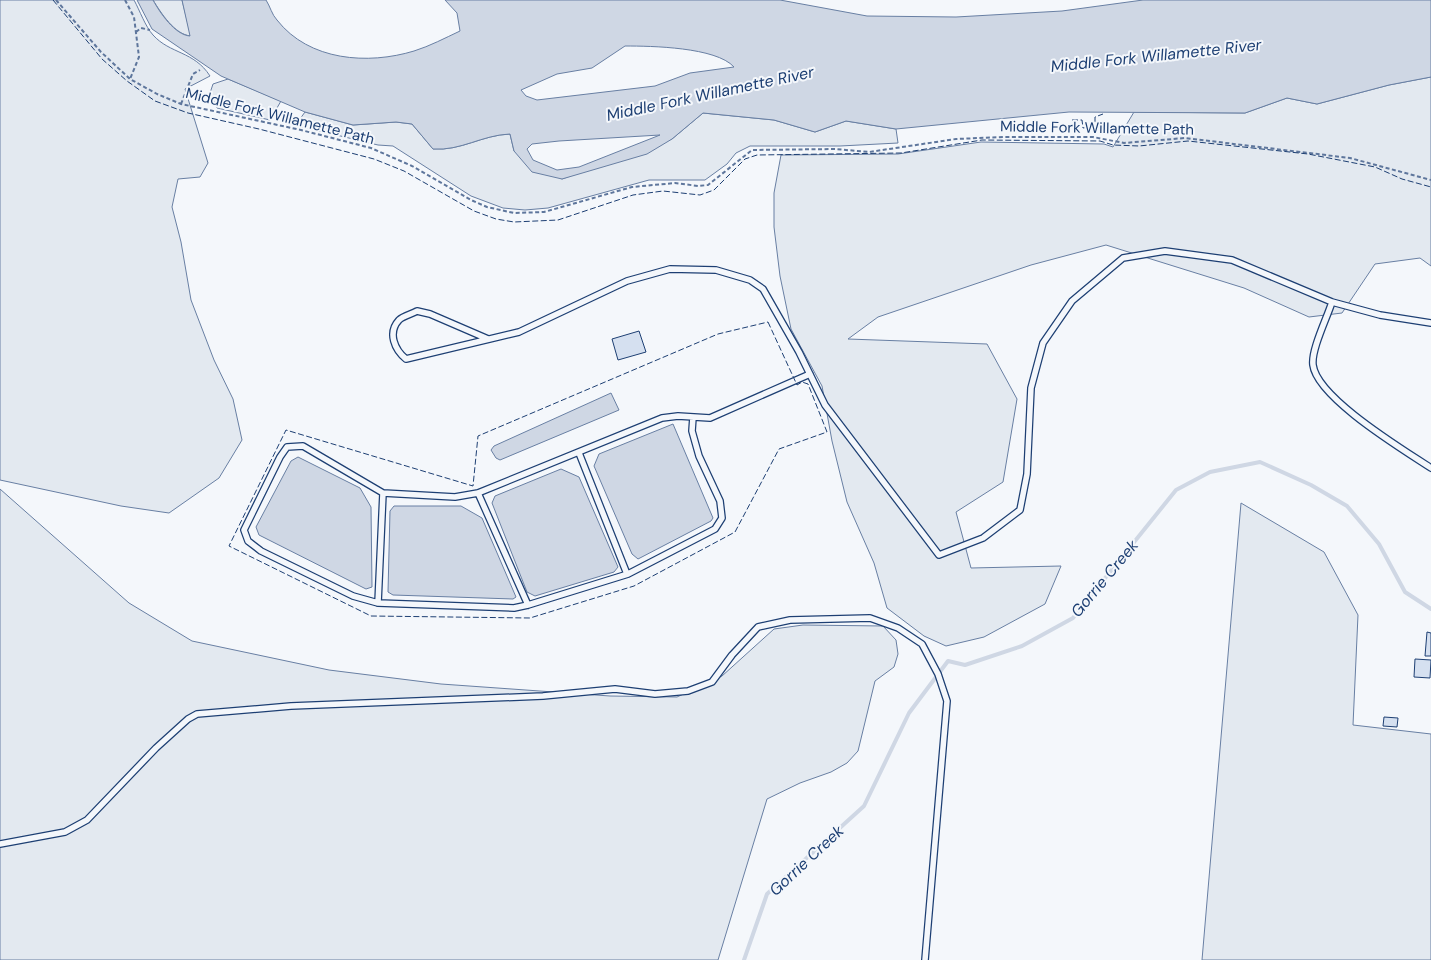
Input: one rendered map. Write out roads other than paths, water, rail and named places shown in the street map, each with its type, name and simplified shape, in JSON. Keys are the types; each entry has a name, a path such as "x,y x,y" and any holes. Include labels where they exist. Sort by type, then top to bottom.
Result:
{"lane":[{"path":"488,339 430,314 417,311 399,320 393,332 396,350 406,359 519,332 627,281 670,269 716,270 750,280 763,288 825,405 939,555 983,538 1020,510 1027,474 1032,388 1043,343 1072,301 1123,258 1166,251 1232,260 1332,302 1380,315 1431,323"},
{"path":"1332,302 1313,357 1316,375 1339,402 1431,468"},
{"path":"693,417 692,431 699,456 720,501 722,518 715,529 627,574 528,605 505,608 378,603 353,596 262,551 248,541 244,530 280,457 287,447 303,446 383,493 455,496 478,492 579,453 662,418 693,417 710,418 810,374"},
{"path":"579,453 627,574"},
{"path":"478,492 528,605"},
{"path":"378,603 383,493"},
{"path":"0,844 65,832 86,820 156,748 188,719 197,714 292,706 542,696 615,689 655,694 688,691 712,682 732,655 758,627 790,620 870,618 898,628 922,644 938,674 947,701 925,960"}],"water":[{"name":"Middle Fork Willamette River","path":"137,0 153,0 174,28 184,35 190,36 182,0 266,0 277,20 290,34 305,44 322,52 340,56 378,58 414,51 460,31 457,13 445,0 780,0 867,16 956,17 1062,11 1143,0 1431,0 1431,77 1389,85 1317,104 1287,98 1245,113 1069,112 896,129 846,121 815,132 774,120 703,113 672,139 647,154 562,179 532,172 514,151 510,134 490,137 453,148 433,149 412,124 396,122 353,125 305,112 221,76 152,29","holes":["625,46 666,47 698,52 713,55 725,60 734,67 690,73 655,86 537,100 526,96 521,90 557,74 592,68","660,135 579,167 557,170 533,160 527,149 532,144 559,141"]},
{"path":"611,393 619,410 500,460 496,458 491,450 494,446"},
{"path":"673,424 713,518 711,521 638,559 632,554 594,466 599,454"},
{"path":"298,457 360,488 371,507 372,587 366,589 259,535 256,527 291,461"},
{"path":"561,469 579,477 618,567 614,572 535,596 527,592 492,503 495,496"},
{"path":"394,506 461,506 482,518 516,597 513,599 393,595 388,592 390,511"}],"waterway":[{"name":"Gorrie Creek","path":"744,960 767,894 864,806 909,713 948,661 965,665 1022,646 1073,618 1176,490 1210,472 1260,462 1311,485 1347,506 1379,544 1405,592 1431,609"}]}
